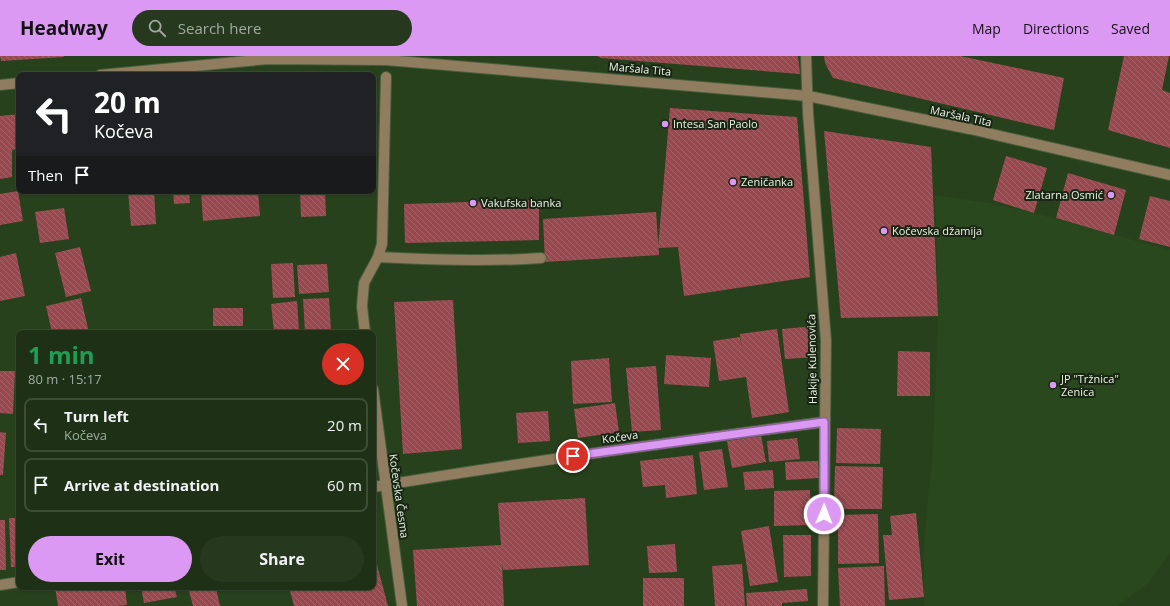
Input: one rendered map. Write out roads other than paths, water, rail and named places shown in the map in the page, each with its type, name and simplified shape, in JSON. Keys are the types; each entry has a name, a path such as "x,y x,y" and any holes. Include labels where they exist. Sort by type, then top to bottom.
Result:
{"street":[{"name":"Hakije Kulenovića","path":"806,56 808,113 826,341 823,606"},
{"name":"Maršala Tita","path":"132,72 268,59 386,60 808,96 970,129 1170,175"},
{"path":"365,330 362,306 364,283 378,257 382,244 386,77"},
{"path":"0,85 16,83"},
{"path":"378,257 463,261 541,258"},
{"name":"Kočevska Česma","path":"376,411 402,606"},
{"name":"Kočeva","path":"376,486 446,474 610,450 824,422"},
{"path":"0,585 16,582"}],"place":[{"name":"Intesa San Paolo","path":"665,124"},
{"name":"Zeničanka","path":"733,182"},
{"name":"Zlatarna Osmić","path":"1111,195"},
{"name":"Vakufska banka","path":"473,203"},
{"name":"Kočevska džamija","path":"884,231"},
{"name":"JP \"Tržnica\" Zenica","path":"1053,385"}]}
